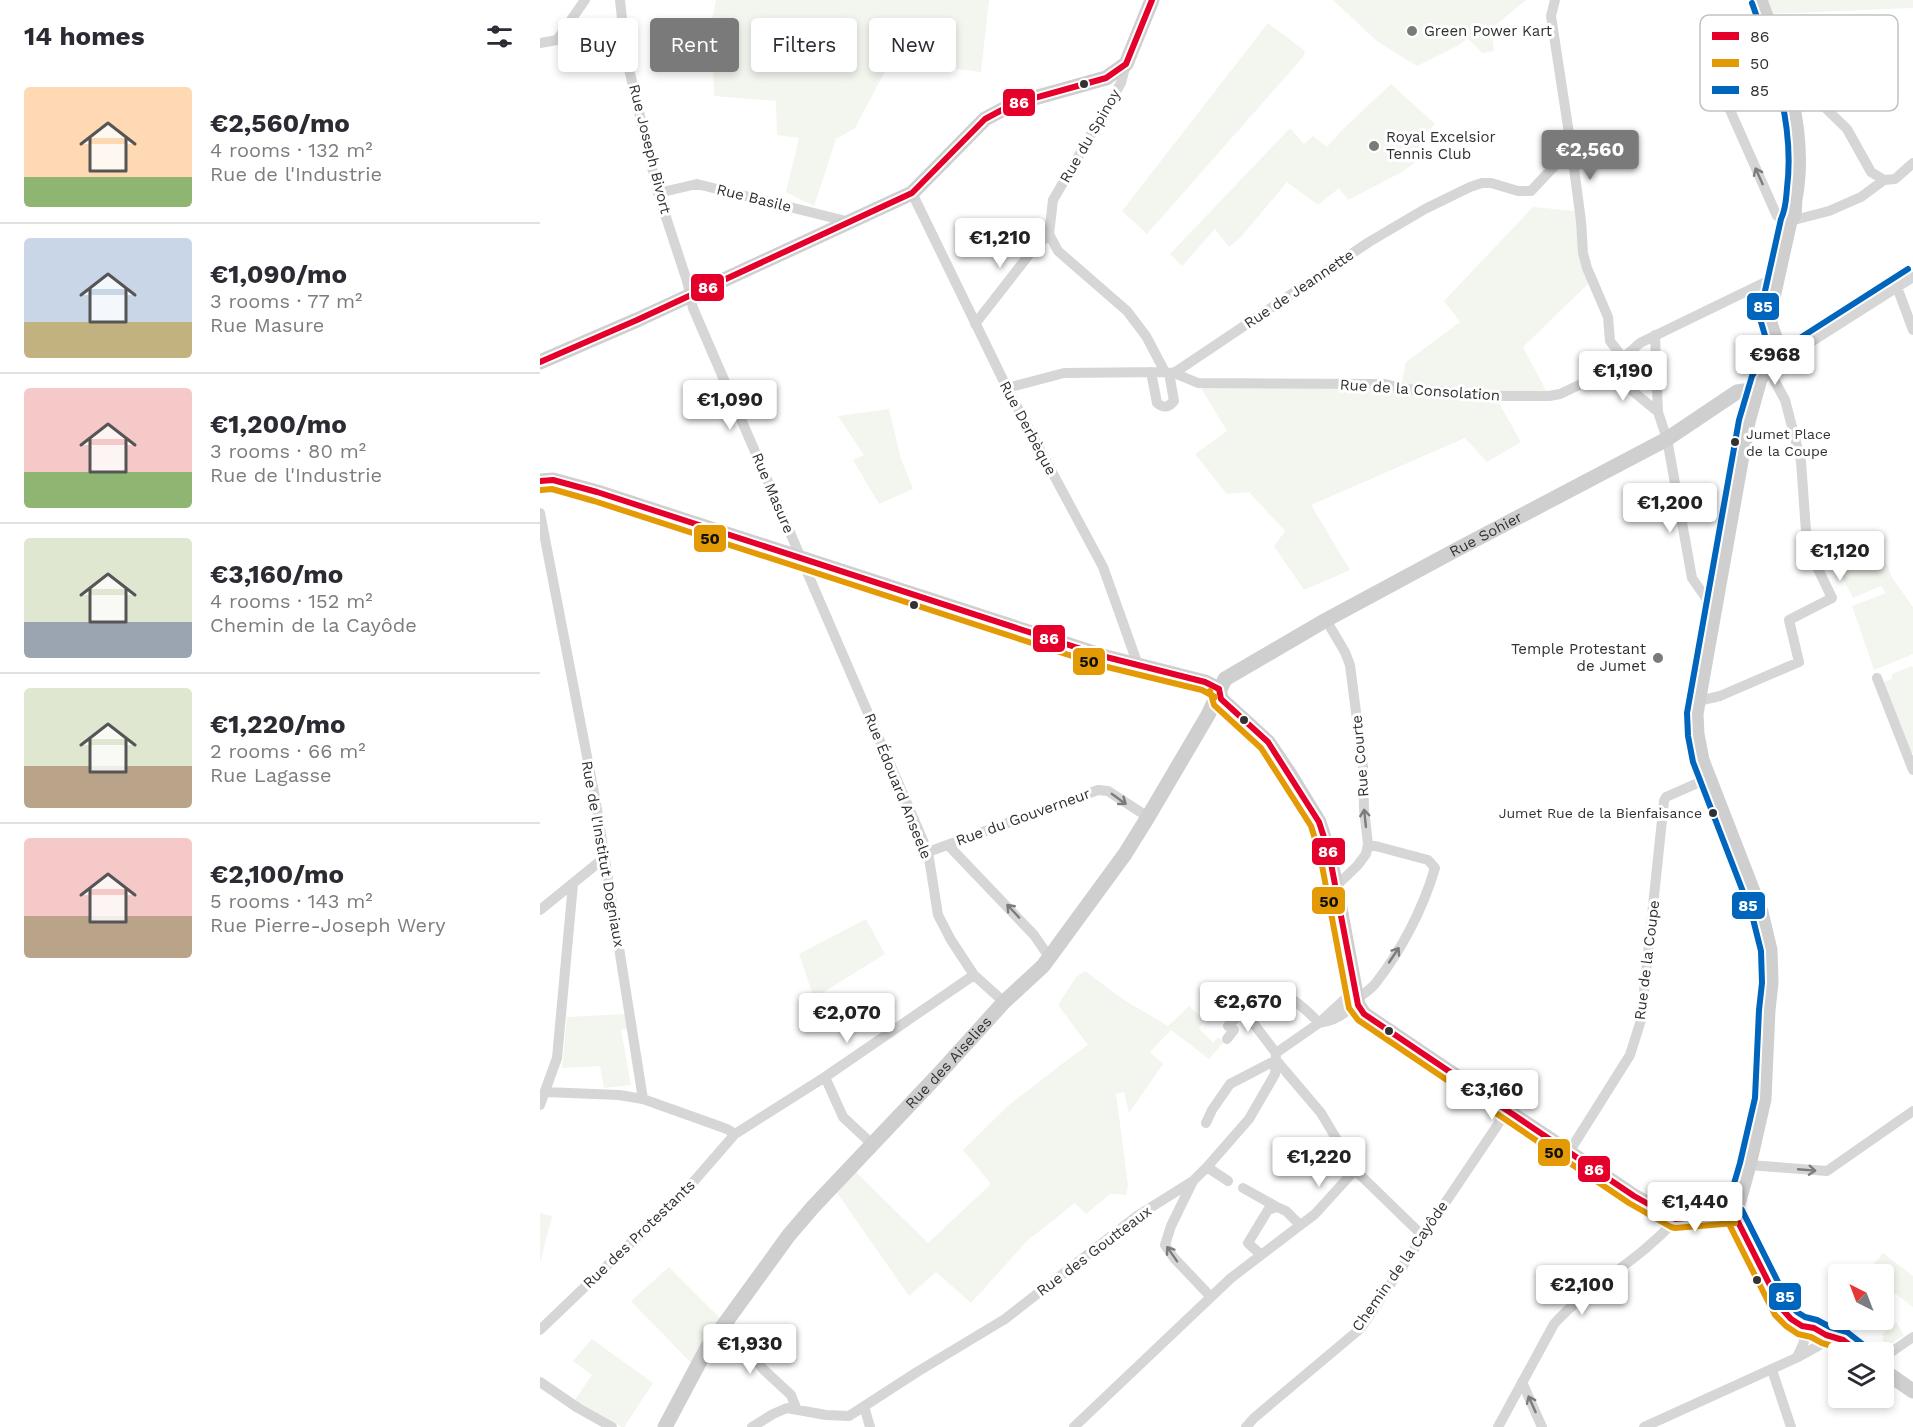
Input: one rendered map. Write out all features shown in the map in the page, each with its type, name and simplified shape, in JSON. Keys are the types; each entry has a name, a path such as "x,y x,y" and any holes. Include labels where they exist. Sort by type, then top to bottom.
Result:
{"street":[{"path":"540,43 557,40 585,0"},
{"name":"Rue Joseph Bivort","path":"620,0 626,56 658,193 692,295"},
{"path":"540,362 692,295 912,193 985,119 1013,104 1106,78 1126,64 1152,0"},
{"path":"1555,0 1551,16 1572,153 1583,253 1608,317 1610,341 1623,358"},
{"path":"1760,0 1765,15"},
{"name":"Rue du Spinoy","path":"1049,234 1053,200 1121,82 1126,64"},
{"path":"1730,111 1777,216 1790,221 1828,211 1861,198 1884,180 1896,179 1913,163"},
{"path":"1794,111 1798,156 1797,192 1770,323 1779,349 1760,379 1748,422 1698,701 1697,734 1702,759 1761,912 1770,950 1772,983 1768,1010 1764,1099 1749,1165 1734,1214 1783,1311 1802,1326 1814,1328 1846,1342"},
{"path":"1829,111 1847,129 1871,172 1884,180"},
{"name":"Rue de Jeannette","path":"1169,373 1350,254 1425,209 1482,183 1531,191 1559,161 1572,153"},
{"name":"Rue Basile","path":"658,193 697,184 850,222"},
{"name":"Rue Derbèque","path":"912,193 1007,388 1103,567 1138,665"},
{"path":"975,324 1032,251 1049,234 1058,251 1127,310 1146,336 1169,373 1174,400 1171,405 1161,407 1157,403 1151,372"},
{"path":"1658,412 1624,384 1613,369 1640,343 1778,276 1779,272"},
{"path":"1772,362 1792,354 1913,277"},
{"path":"1897,287 1913,330"},
{"name":"Rue Masure","path":"692,295 694,310 801,558"},
{"path":"1656,335 1658,412 1667,439 1692,578 1708,601 1715,605"},
{"path":"1698,701 1720,696 1799,662 1789,620 1832,598 1807,546 1801,461 1772,362"},
{"name":"Rue de la Consolation","path":"1169,373 1198,383 1385,384 1405,389 1495,396 1550,396 1562,400 1613,369"},
{"path":"1007,388 1064,373 1169,373"},
{"name":"Rue Sohier","path":"1219,689 1224,679 1237,671 1326,620 1667,439 1737,392 1755,397"},
{"path":"540,481 553,480 597,492 1106,657 1205,682 1219,689 1221,699 1268,742 1309,804 1321,830 1336,886 1359,1009 1368,1018 1639,1199 1675,1219 1734,1214"},
{"name":"Rue de l'Institut Dogniaux","path":"540,513 596,803 643,1099"},
{"name":"Rue Édouard Anseele","path":"801,558 928,852 938,915 974,975 1004,1002"},
{"name":"Rue Courte","path":"1326,620 1350,665 1363,767 1368,844"},
{"path":"1877,678 1913,770"},
{"name":"Rue des Aiselies","path":"665,1427 707,1348 789,1234 1004,1002 1038,972 1125,854 1208,715 1219,689"},
{"name":"Rue de la Coupe","path":"1569,1152 1630,1055 1641,1020 1664,801 1666,797 1709,778"},
{"name":"Rue du Gouverneur","path":"928,852 1098,790 1108,790 1148,818"},
{"path":"1336,886 1357,866 1366,854 1368,844 1428,860 1435,868 1400,946 1375,984 1357,999"},
{"path":"948,845 1034,935 1049,957"},
{"path":"540,910 604,858"},
{"path":"573,884 557,1058 541,1100 619,1095 643,1099 727,1129 735,1134"},
{"name":"Rue des Protestants","path":"540,1330 688,1188 735,1134 825,1077 974,975"},
{"path":"1227,1039 1234,1030 1228,1026 1245,1008 1269,994 1278,993 1290,997 1319,1023"},
{"path":"1206,1123 1230,1084 1276,1057 1345,999 1349,997 1357,999"},
{"path":"1245,1008 1247,1015 1276,1057 1321,1113 1355,1170 1423,1236"},
{"name":"Rue des Goutteaux","path":"797,1410 849,1416 1005,1319 1137,1216 1193,1181 1249,1119 1275,1074 1276,1057"},
{"path":"825,1077 843,1117 872,1144"},
{"name":"Chemin de la Cayôde","path":"1246,1427 1361,1328 1507,1111"},
{"path":"1749,1165 1827,1171 1913,1111"},
{"path":"1207,1167 1228,1181"},
{"path":"1074,1427 1231,1278 1315,1214 1355,1170"},
{"path":"1193,1181 1171,1226 1165,1245 1174,1258 1211,1297"},
{"path":"1243,1188 1286,1211 1300,1225"},
{"path":"1261,1255 1248,1243 1268,1210 1277,1207"},
{"path":"1498,1427 1554,1324 1565,1312 1669,1228 1675,1219"},
{"path":"725,1322 764,1369 790,1395 797,1410"},
{"path":"1796,1358 1803,1348 1802,1326"},
{"path":"1644,1427 1796,1358 1818,1346 1826,1335"},
{"path":"1894,1350 1913,1337"},
{"path":"1772,1370 1791,1427"},
{"path":"1894,1378 1913,1392"},
{"path":"540,1382 578,1408 612,1427"},
{"path":"1522,1382 1542,1427"},
{"path":"864,1406 870,1427"},
{"path":"752,1427 781,1410 787,1408 797,1410"}],"shaded area":[{"path":"716,0 989,0 981,72 956,69 956,18 869,18 869,72 885,72 855,128 836,139 814,206 786,192 799,138 777,135 776,101 714,96 713,72 739,72 739,18 712,18"},
{"name":"Green Power Kart","path":"1333,0 1526,0 1491,29 1494,51 1482,53 1468,38 1459,45 1417,66 1378,42"},
{"path":"1759,0 1913,0 1913,8 1765,14"},
{"path":"1268,23 1305,51 1303,57 1147,234 1122,211"},
{"name":"Royal Excelsior Tennis Club","path":"1391,84 1435,124 1417,142 1428,153 1402,172 1348,200 1339,188 1318,205 1287,182 1241,237 1229,247 1215,229 1182,266 1170,254 1290,128 1304,144 1313,136 1327,147"},
{"path":"1533,207 1575,211 1592,280 1523,347 1549,396 1495,396 1521,442 1487,462 1465,438 1311,505 1350,570 1304,590 1274,546 1285,531 1249,492 1227,494 1195,454 1227,431 1198,383 1401,386 1406,362 1460,322 1444,301"},
{"path":"889,409 901,459 913,489 879,504 853,460 864,455 838,416"},
{"path":"1878,544 1893,579 1913,607 1913,654 1874,670 1852,606 1886,593 1881,586 1853,598 1838,568"},
{"path":"1912,666 1913,753 1905,748 1879,684 1892,679 1892,674"},
{"path":"866,919 885,954 814,998 799,954"},
{"path":"1085,971 1124,1000 1168,1026 1189,1006 1205,1020 1199,1028 1213,1043 1218,1037 1224,1042 1209,1059 1171,1030 1150,1052 1163,1064 1129,1113 1124,1092 1116,1094 1128,1185 1126,1195 1110,1194 1086,1214 1075,1203 1028,1240 971,1303 936,1272 909,1296 833,1187 851,1167 928,1243 991,1184 963,1150 1010,1104 1088,1045 1058,1005 1076,977"},
{"path":"627,1014 627,1029 621,1030 631,1085 604,1088 600,1066 562,1068 567,1017"},
{"path":"540,1213 552,1216 540,1264"},
{"path":"1883,1253 1913,1276 1913,1307 1894,1293 1894,1264 1874,1264"},
{"path":"669,1267 721,1319 694,1366 631,1301"},
{"path":"1896,1322 1904,1335 1894,1342 1885,1342 1882,1340 1884,1337 1882,1335 1886,1330 1894,1330"},
{"path":"592,1339 653,1383 624,1427 574,1401 592,1375 573,1361"}],"transit line":[{"name":"86","path":"540,362 637,320 912,193 985,119 1013,104 1106,78 1126,64 1152,0"},
{"name":"85","path":"1752,3 1756,15"},
{"name":"85","path":"1726,1211 1755,1098 1762,983 1761,951 1752,915 1693,762 1688,736 1687,713 1739,420 1752,376 1769,349 1761,322 1765,291 1785,208 1789,164 1784,111"},
{"name":"85","path":"1774,348 1789,345 1908,269"},
{"name":"86","path":"540,481 553,480 597,492 1106,657 1205,682 1219,689"},
{"name":"50","path":"541,490 552,489 594,501 1103,666 1202,690 1215,697"},
{"name":"86","path":"1219,689 1221,699 1268,742 1319,822 1329,853 1358,1005 1364,1014 1634,1196 1675,1219 1734,1214"},
{"name":"50","path":"1210,691 1214,705 1261,748 1311,826 1320,855 1349,1008 1358,1020 1629,1203 1671,1227 1735,1223"},
{"name":"85","path":"1742,1210 1789,1304 1805,1317 1847,1332 1860,1342"},
{"name":"86","path":"1734,1214 1782,1309 1802,1326 1814,1328 1846,1342"},
{"name":"50","path":"1726,1218 1775,1315 1798,1334 1828,1345"}],"place":[{"name":"Green Power Kart","path":"1412,31"},
{"name":"Royal Excelsior Tennis Club","path":"1374,146"},
{"name":"Jumet Place de la Coupe","path":"1735,442"},
{"name":"Temple Protestant de Jumet","path":"1658,658"},
{"name":"Jumet Rue de la Bienfaisance","path":"1713,813"}]}
